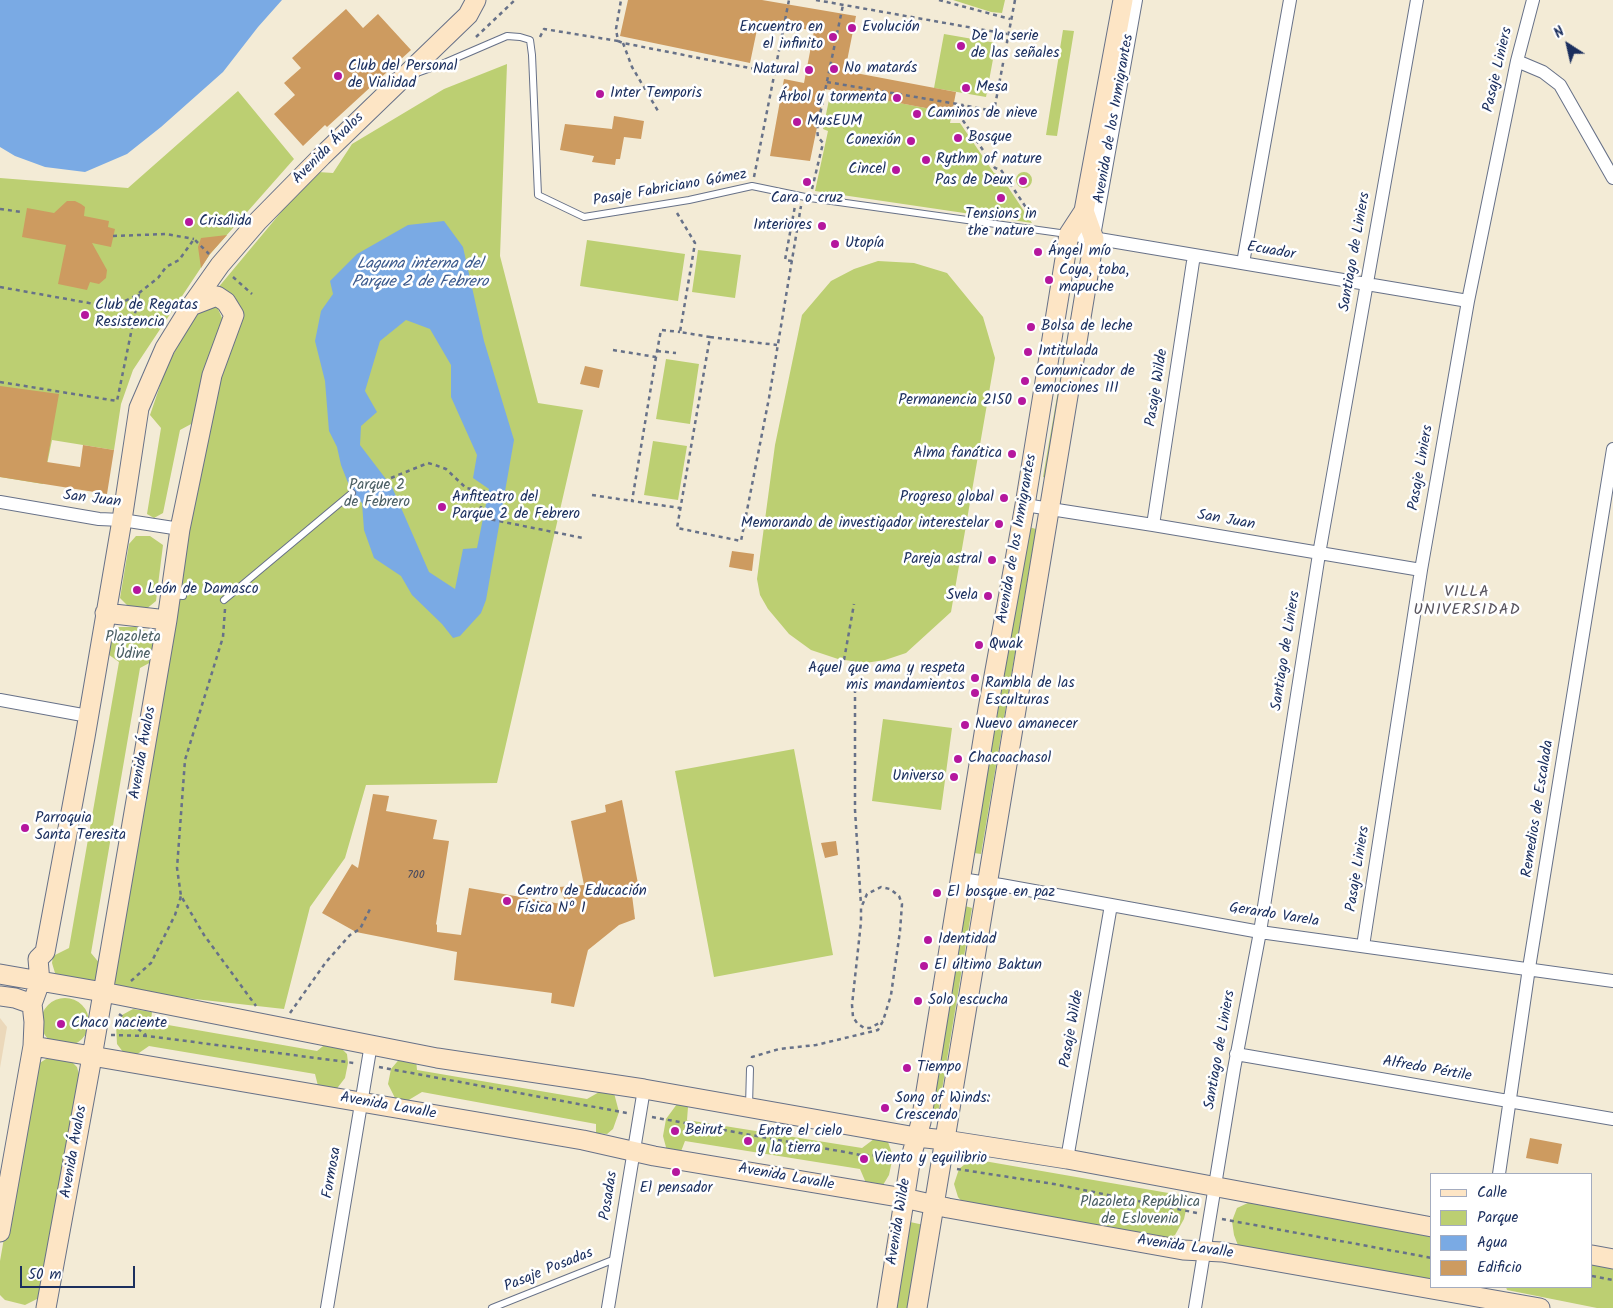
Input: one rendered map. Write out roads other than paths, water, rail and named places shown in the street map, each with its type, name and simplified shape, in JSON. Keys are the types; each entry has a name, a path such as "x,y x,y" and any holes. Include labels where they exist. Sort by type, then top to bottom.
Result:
{"main road":[{"name":"Avenida Ávalos","path":"1,1221 3,1196 32,1046 34,1022 32,1004 40,982 38,958 46,952 122,520 139,408 165,348 191,306 220,265 290,188 468,15 476,0"},
{"name":"Avenida de los Inmigrantes","path":"916,1137 921,1122 988,709 1025,505 1068,234 1084,211 1123,0"},
{"name":"Avenida de los Inmigrantes","path":"945,1140 1094,238 1084,211"},
{"name":"Avenida Ávalos","path":"46,1308 96,1036 167,620 177,596 180,529 212,375 234,315 226,302 217,296 191,306"},
{"path":"105,613 167,620"},
{"path":"0,974 102,997 371,1044 437,1058 644,1089 916,1137 1067,1159 1430,1227"},
{"path":"0,996 15,998 32,1004"},
{"name":"Avenida Lavalle","path":"32,1046 583,1140 634,1152 904,1198 1184,1250 1204,1250 1540,1308"},
{"name":"Avenida Wilde","path":"887,1308 904,1198 916,1137"},
{"name":"Avenida Wilde","path":"917,1308 945,1140"},
{"path":"1593,1255 1613,1259"}],"street":[{"name":"Avenida de los Inmigrantes","path":"1094,238 1136,0"},
{"path":"1243,263 1290,0"},
{"name":"Santiago de Liniers","path":"1195,1308 1236,1054 1260,932 1319,554 1417,0"},
{"name":"Pasaje Liniers","path":"1363,946 1421,570 1468,301 1517,60 1533,0"},
{"path":"1517,60 1543,72 1560,85 1613,178"},
{"name":"Ecuador","path":"1068,234 1468,301"},
{"name":"Pasaje Wilde","path":"1153,525 1194,255"},
{"name":"Remedios de Escalada","path":"1499,1173 1529,968 1613,449"},
{"name":"San Juan","path":"0,502 98,519 122,520 180,529"},
{"name":"San Juan","path":"1025,505 1421,570"},
{"path":"0,700 88,716"},
{"name":"Gerardo Varela","path":"961,879 988,882 1260,932 1613,981"},
{"name":"Pasaje Wilde","path":"1067,1159 1111,905"},
{"name":"Formosa","path":"327,1308 371,1044"},
{"name":"Alfredo Pértile","path":"1236,1054 1613,1119"},
{"name":"Posadas","path":"608,1308 644,1089"}],"lane":[{"name":"Pasaje Fabriciano Gómez","path":"403,78 442,64 507,36 530,40 538,195 584,217 671,203 752,186 810,198 1068,234"},
{"path":"224,600 352,493"},
{"path":"748,1107 750,1069"},
{"name":"Pasaje Posadas","path":"492,1308 616,1258"}],"water":[{"path":"0,0 282,0 223,72 161,127 127,154 85,172 45,167 15,156 0,147"},
{"name":"Laguna interna del Parque 2 de Febrero","path":"444,221 463,247 484,341 514,440 486,600 481,613 460,636 453,638 442,624 412,595 401,576 374,558 364,530 362,503 352,493 341,465 337,447 329,431 325,381 315,341 321,311 333,294 330,281 357,254 408,225","holes":["406,320 430,329 451,365 451,397 477,455 473,478 489,489 477,548 463,549 455,589 429,572 392,487 360,445 361,426 377,412 365,391 380,341"]}],"place":[{"name":"Evolución","path":"852,28"},
{"name":"Encuentro en el infinito","path":"833,37"},
{"name":"De la serie de las señales","path":"961,46"},
{"name":"No matarás","path":"834,69"},
{"name":"Natural","path":"809,70"},
{"name":"Club del Personal de Vialidad","path":"338,76"},
{"name":"Mesa","path":"966,88"},
{"name":"Inter Temporis","path":"600,94"},
{"name":"Árbol y tormenta","path":"897,98"},
{"name":"Caminos de nieve","path":"917,114"},
{"name":"MusEUM","path":"797,122"},
{"name":"Bosque","path":"958,138"},
{"name":"Conexión","path":"911,141"},
{"name":"Rythm of nature","path":"926,160"},
{"name":"Cincel","path":"896,170"},
{"name":"Pas de Deux","path":"1023,181"},
{"name":"Cara o cruz","path":"807,182"},
{"name":"Tensions in the nature","path":"1001,198"},
{"name":"Crisálida","path":"189,222"},
{"name":"Interiores","path":"822,226"},
{"name":"Utopía","path":"835,244"},
{"name":"Ángel mío","path":"1038,252"},
{"name":"Coya, toba, mapuche","path":"1049,280"},
{"name":"Club de Regatas Resistencia","path":"85,315"},
{"name":"Bolsa de leche","path":"1031,327"},
{"name":"Intitulada","path":"1028,352"},
{"name":"Comunicador de emociones III","path":"1025,381"},
{"name":"Permanencia 2150","path":"1022,401"},
{"name":"Alma fanática","path":"1012,454"},
{"name":"Progreso global","path":"1004,498"},
{"name":"Anfiteatro del Parque 2 de Febrero","path":"442,507"},
{"name":"Memorando de investigador interestelar","path":"999,524"},
{"name":"Pareja astral","path":"992,560"},
{"name":"León de Damasco","path":"137,590"},
{"name":"Svela","path":"988,596"},
{"name":"Qwak","path":"979,645"},
{"name":"Aquel que ama y respeta mis mandamientos","path":"975,678"},
{"name":"Rambla de las Esculturas","path":"975,693"},
{"name":"Nuevo amanecer","path":"965,725"},
{"name":"Chacoachasol","path":"958,759"},
{"name":"Universo","path":"954,777"},
{"name":"Parroquia Santa Teresita","path":"25,828"},
{"name":"El bosque en paz","path":"937,893"},
{"name":"Centro de Educación Física Nº 1","path":"507,901"},
{"name":"Identidad","path":"928,940"},
{"name":"El último Baktun","path":"924,966"},
{"name":"Solo escucha","path":"918,1001"},
{"name":"Chaco naciente","path":"61,1024"},
{"name":"Tiempo","path":"907,1068"},
{"name":"Song of Winds: Crescendo","path":"885,1108"},
{"name":"Beirut","path":"675,1131"},
{"name":"Entre el cielo y la tierra","path":"748,1141"},
{"name":"Viento y equilibrio","path":"864,1159"},
{"name":"El pensador","path":"676,1172"}],"district":[{"name":"VILLA UNIVERSIDAD","path":"1467,602"}],"park label":[{"name":"Parque 2 de Febrero","path":"377,494"},
{"name":"Plazoleta Údine","path":"133,646"},
{"name":"Plazoleta República de Eslovenia","path":"1140,1212"}]}
